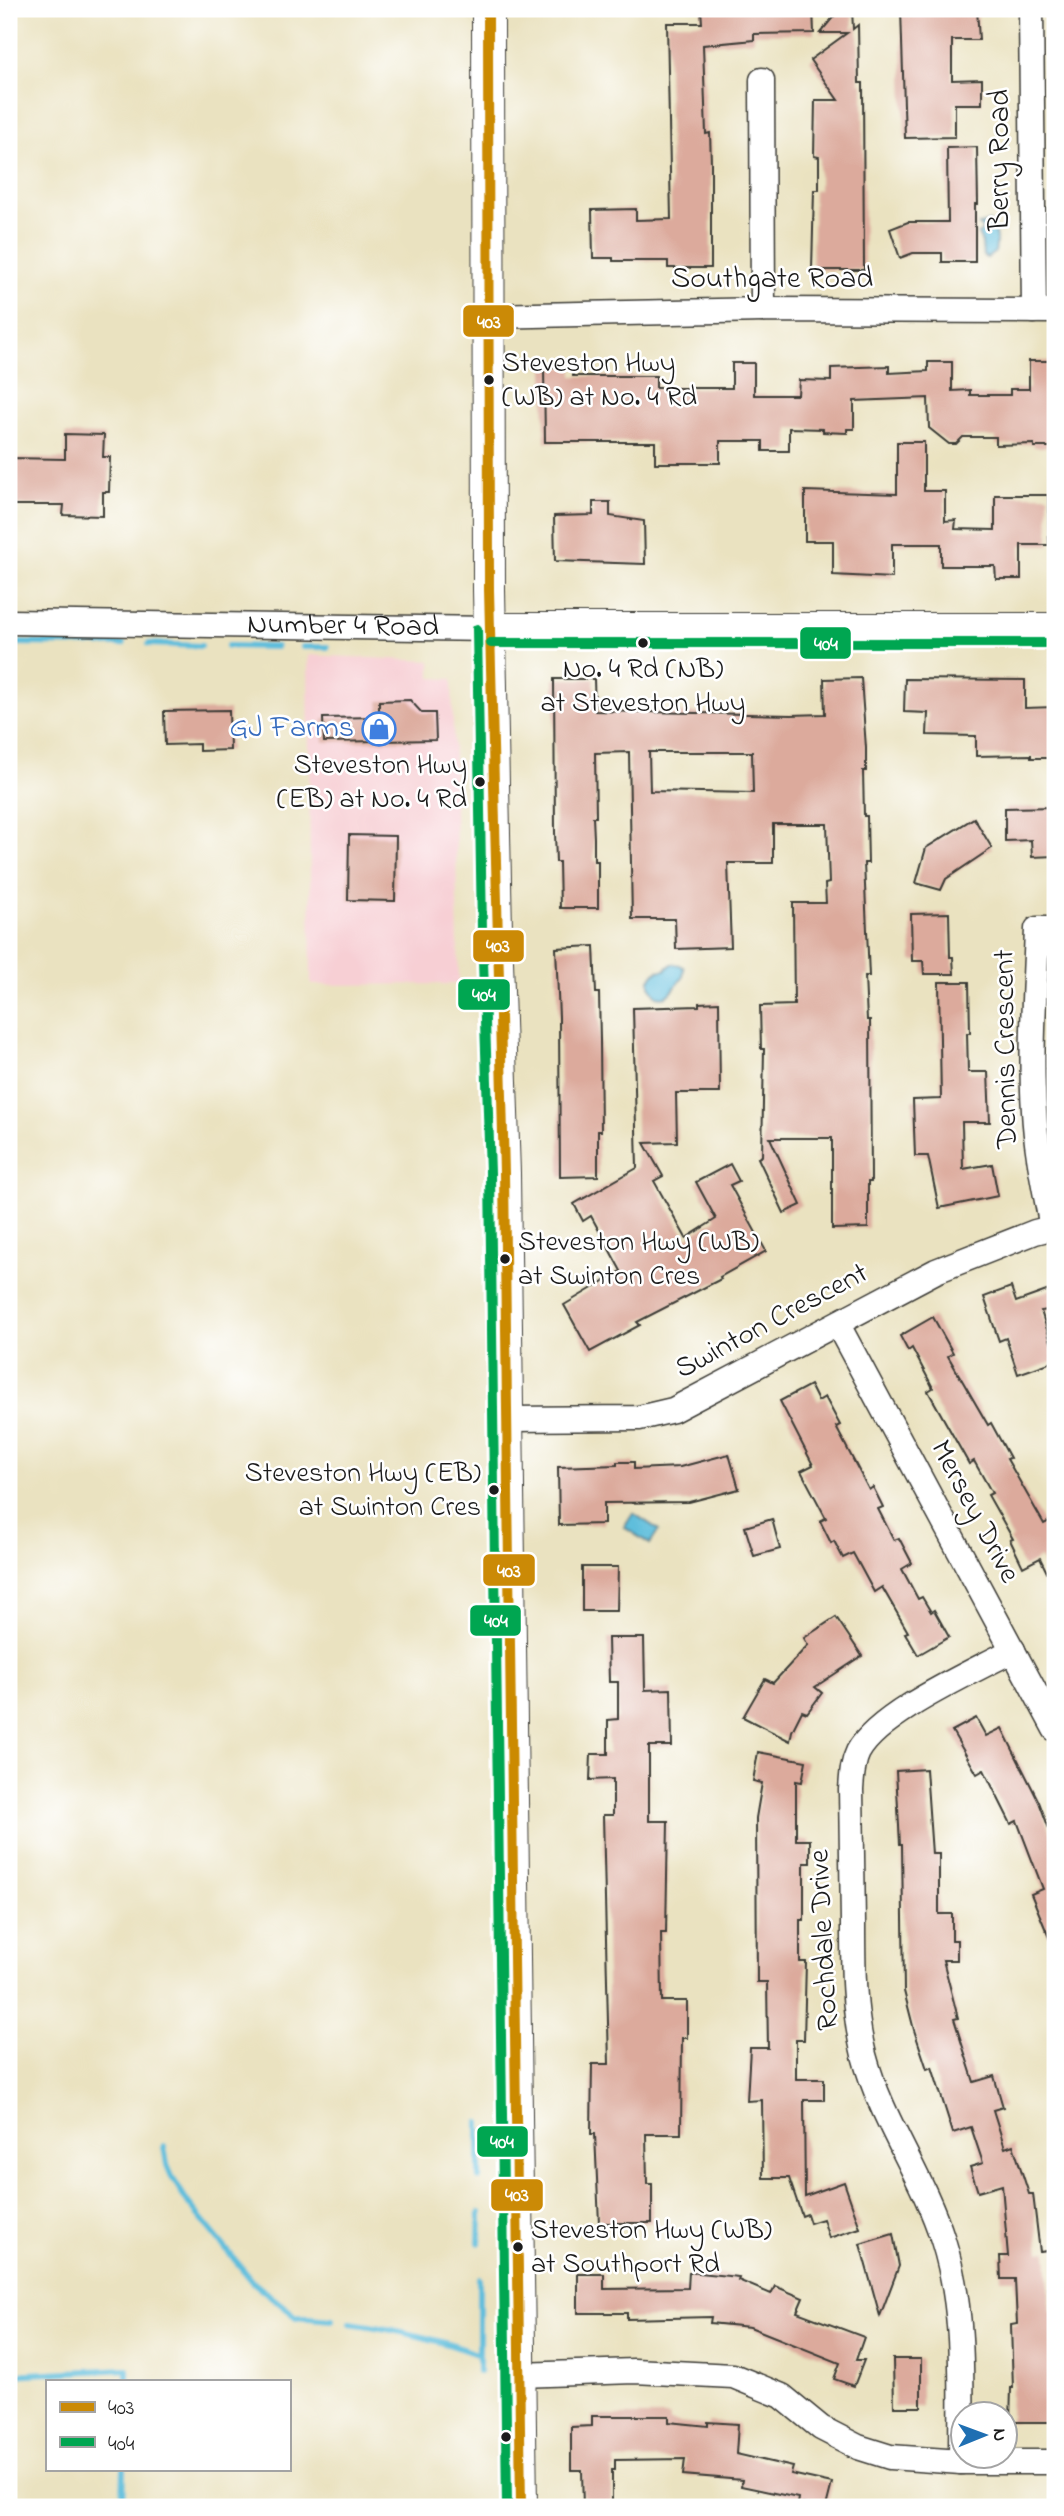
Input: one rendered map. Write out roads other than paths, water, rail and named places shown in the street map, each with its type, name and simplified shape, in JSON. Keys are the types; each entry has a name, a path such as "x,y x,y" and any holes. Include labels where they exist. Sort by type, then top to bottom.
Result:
{"main road":[{"path":"488,9 491,629 496,930 504,1173 521,2507"},
{"name":"Number 4 Road","path":"491,629 1055,629"}],"street":[{"name":"Berry Road","path":"1031,9 1044,311"},
{"path":"762,80 763,310"},
{"name":"Southgate Road","path":"489,316 763,310 1044,311"},
{"name":"Number 4 Road","path":"9,622 491,629"},
{"name":"Dennis Crescent","path":"1054,1228 1040,1160 1034,1111 1033,1036 1037,929 1055,929"},
{"name":"Swinton Crescent","path":"507,1419 639,1418 673,1410 936,1271 1054,1228"},
{"name":"Mersey Drive","path":"838,1325 1055,1729"},
{"name":"Rochdale Drive","path":"961,2400 961,2350 951,2270 932,2210 880,2102 858,2029 853,1978 851,1790 853,1766 859,1751 882,1726 911,1706 1013,1650"},
{"path":"520,2375 634,2371 733,2376 782,2396 821,2428 858,2447 890,2457 948,2461"},
{"path":"1018,2462 1055,2462"}],"water":[{"path":"989,222 995,232 996,244 995,252 987,258 983,256 978,234 983,230 979,225"},
{"path":"672,964 684,968 683,978 670,994 657,996 650,986 650,979 657,971 665,970"},
{"path":"633,1513 659,1530 650,1544 624,1527"}],"waterway":[{"path":"9,643 123,644"},
{"path":"149,644 201,646"},
{"path":"228,646 276,647"},
{"path":"303,647 327,647"},
{"path":"479,2123 479,2178"},
{"path":"164,2146 167,2165 173,2179 189,2204 254,2283 297,2317 332,2320"},
{"path":"479,2243 480,2213"},
{"path":"479,2279 479,2372"},
{"path":"350,2323 416,2335 479,2355"},
{"path":"9,2375 127,2369 127,2380"},
{"path":"123,2507 124,2470"}],"place":[{"name":"Steveston Hwy (WB) at No. 4 Rd","path":"489,380"},
{"name":"No. 4 Rd (NB) at Steveston Hwy","path":"643,643"},
{"name":"GJ Farms","path":"379,729"},
{"name":"Steveston Hwy (EB) at No. 4 Rd","path":"480,782"},
{"name":"Steveston Hwy (WB) at Swinton Cres","path":"505,1259"},
{"name":"Steveston Hwy (EB) at Swinton Cres","path":"494,1490"},
{"name":"Steveston Hwy (WB) at Southport Rd","path":"518,2247"}]}
